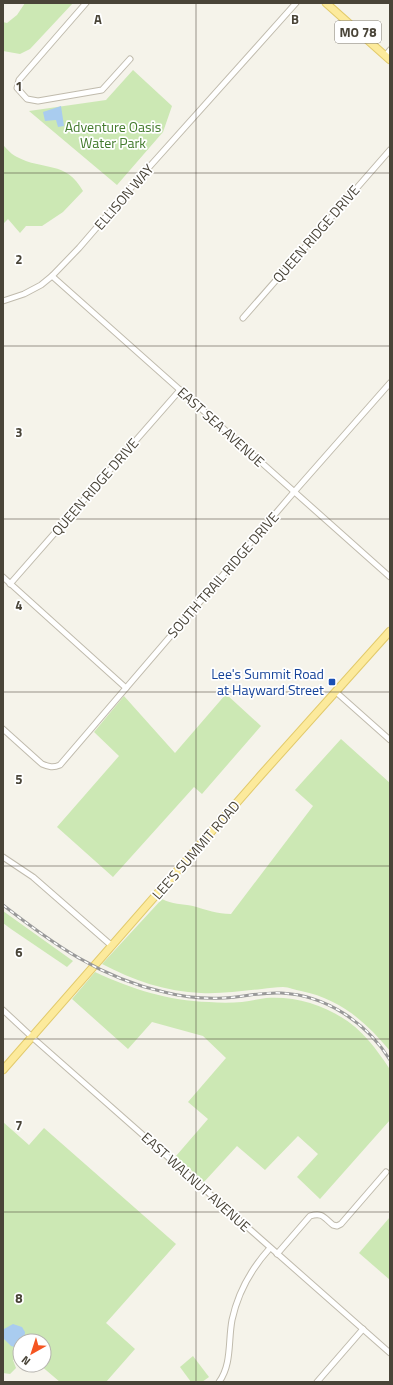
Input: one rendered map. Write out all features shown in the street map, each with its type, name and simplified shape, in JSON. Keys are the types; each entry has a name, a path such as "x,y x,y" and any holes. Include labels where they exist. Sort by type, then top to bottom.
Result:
{"main road":[{"name":"MO 78","path":"330,4 388,55"},
{"name":"LEE'S SUMMIT ROAD","path":"3,1070 33,1038 261,775 390,631"}],"street":[{"path":"86,3 19,80 17,88 21,95 27,99 38,101 102,90 130,59"},
{"name":"ELLISON WAY","path":"3,301 24,294 41,285 52,276 79,248 142,175 296,3"},
{"name":"QUEEN RIDGE DRIVE","path":"243,318 390,150"},
{"name":"EAST SEA AVENUE","path":"52,276 390,577"},
{"name":"SOUTH TRAIL RIDGE DRIVE","path":"3,730 42,764 48,767 60,765 294,492 390,383"},
{"name":"QUEEN RIDGE DRIVE","path":"10,584 180,390"},
{"path":"3,577 126,688"},
{"path":"336,692 390,740"},
{"path":"3,857 33,877 112,946"},
{"name":"EAST WALNUT AVENUE","path":"3,1010 276,1254 390,1353"},
{"path":"276,1254 310,1216 321,1215 327,1218 333,1225 337,1226 341,1224 386,1172"},
{"path":"219,1382 225,1374 228,1362 232,1321 238,1298 250,1273 260,1258 270,1248"},
{"path":"317,1382 363,1329"}],"green space":[{"path":"25,3 73,3 30,49 20,54 3,51 3,22 7,23 17,15"},
{"name":"Adventure Oasis Water Park","path":"133,70 172,106 163,132 117,185 29,111 106,100"},
{"path":"3,145 17,157 36,164 62,170 76,181 83,191 63,212 42,226 26,226 20,233 8,219 3,224"},
{"path":"226,694 261,726 202,794 194,787 113,877 57,827 119,756 94,732 124,696 175,753"},
{"path":"341,739 390,783 390,1051 371,1030 351,1013 328,1000 315,995 283,987 216,993 188,992 162,988 138,980 102,964 162,899 217,913 231,914 313,806 295,790"},
{"path":"3,911 73,961 67,967 11,929 3,923"},
{"path":"95,972 137,989 165,997 217,1003 242,1002 266,998 295,999 336,1014 359,1031 369,1041 389,1068 390,1120 320,1199 297,1177 318,1154 298,1136 265,1170 237,1146 204,1182 176,1156 208,1119 188,1102 226,1058 203,1036 152,1022 128,1049 72,999"},
{"path":"3,1122 29,1145 44,1128 176,1244 106,1323 135,1349 106,1382 60,1382 49,1373 52,1373 52,1333 12,1333 12,1372 10,1374 3,1373"},
{"path":"390,1217 390,1280 359,1253"},
{"path":"193,1356 209,1377 202,1382 191,1382 180,1367"}],"water":[{"path":"61,106 64,126 58,127 56,120 45,121 43,112"},
{"path":"13,1324 22,1327 25,1333 12,1333 12,1346 3,1338 4,1329"}],"railway":[{"path":"3,905 40,933 79,958 99,969 141,986 171,994 201,998 224,998 281,993 298,995 329,1005 344,1013 370,1034 390,1060"}],"place":[{"name":"Lee's Summit Road at Hayward Street","path":"332,682"}]}
